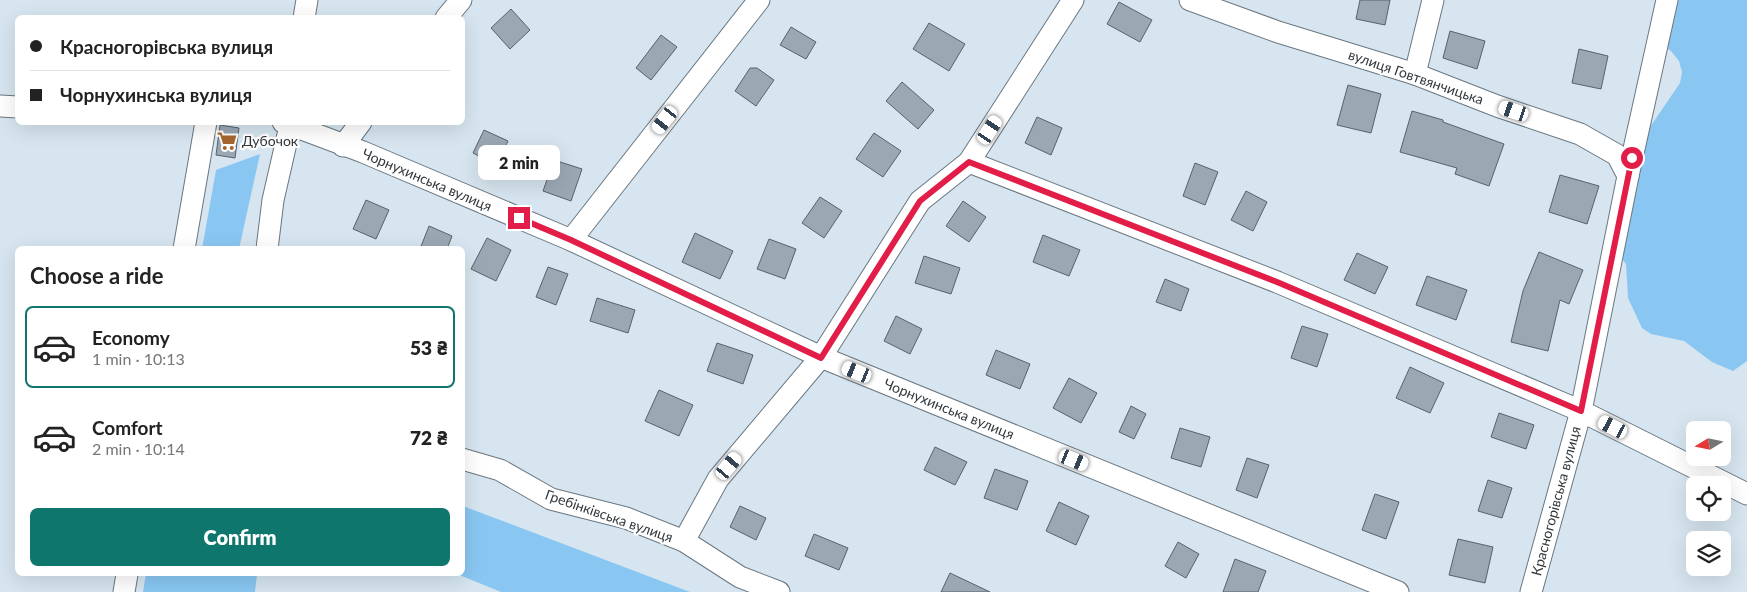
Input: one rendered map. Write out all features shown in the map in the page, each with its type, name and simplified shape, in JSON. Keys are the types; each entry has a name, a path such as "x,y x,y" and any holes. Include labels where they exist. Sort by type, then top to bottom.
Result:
{"street":[{"path":"304,15 307,0"},
{"path":"448,15 461,0"},
{"path":"571,240 759,0"},
{"path":"684,542 718,479 821,358 920,201 969,162 1073,0"},
{"name":"вулиця Говтвянчицька","path":"1190,0 1278,32 1415,74 1497,106 1580,134 1617,155 1628,176"},
{"path":"1415,74 1433,0"},
{"name":"Красногорівська вулиця","path":"1531,592 1581,411 1628,176 1667,0"},
{"path":"0,106 15,107"},
{"path":"185,246 205,125"},
{"path":"267,246 286,125"},
{"name":"Чорнухинська вулиця","path":"289,125 363,152 571,240 821,358 1398,592"},
{"path":"343,146 359,125"},
{"path":"969,162 1277,282 1581,411 1747,494"},
{"name":"Гребінківська вулиця","path":"465,460 500,470 551,499 626,518 684,542 740,576 779,592"},
{"path":"124,592 127,576"}],"shaded area":[{"path":"1657,0 1747,0 1747,361 1733,371 1712,362 1684,341 1651,334 1642,328 1628,298 1626,264 1616,251 1618,230 1637,189 1646,133 1680,83 1682,72 1679,61 1671,51 1652,37"},
{"path":"260,154 240,246 203,246 216,170"},
{"path":"465,507 690,592 501,592 462,576 465,576"},
{"path":"146,576 257,576 255,592 143,592"}],"building":[{"path":"1360,0 1390,0 1385,25 1356,19"},
{"path":"1119,2 1152,20 1140,42 1107,24"},
{"path":"511,9 530,30 510,49 491,28"},
{"path":"929,23 965,44 949,71 913,49"},
{"path":"791,27 816,42 806,59 780,45"},
{"path":"1450,31 1485,41 1477,69 1443,58"},
{"path":"661,35 677,47 651,80 636,68"},
{"path":"1579,49 1608,56 1601,89 1572,83"},
{"path":"750,68 757,68 774,80 756,106 735,91"},
{"path":"902,82 934,110 918,129 886,101"},
{"path":"1348,85 1381,94 1371,133 1337,125"},
{"path":"1412,111 1443,120 1443,122 1504,144 1489,186 1455,174 1457,168 1400,152"},
{"path":"1037,117 1062,128 1051,155 1025,143"},
{"name":"Дубочок","path":"220,125 239,128 235,158 216,155"},
{"path":"484,130 508,141 496,165 473,153"},
{"path":"874,133 901,151 883,177 856,159"},
{"path":"554,160 582,169 571,201 543,191"},
{"path":"1195,163 1218,172 1205,205 1183,196"},
{"path":"1560,175 1599,186 1587,224 1549,212"},
{"path":"1246,191 1267,202 1253,231 1231,220"},
{"path":"820,197 842,211 824,238 802,223"},
{"path":"366,200 389,210 376,239 353,229"},
{"path":"963,201 986,217 969,242 946,226"},
{"path":"429,226 452,236 448,246 421,246"},
{"path":"695,233 733,251 720,279 682,262"},
{"path":"1043,235 1080,250 1069,276 1033,262"},
{"path":"487,238 511,250 496,281 471,269"},
{"path":"769,239 796,249 785,279 757,269"},
{"path":"1539,252 1583,270 1569,304 1560,300 1548,351 1511,342 1523,291"},
{"path":"1357,253 1388,267 1375,294 1344,280"},
{"path":"924,256 960,268 951,294 915,283"},
{"path":"548,267 568,274 556,305 536,297"},
{"path":"1427,276 1467,290 1456,320 1416,305"},
{"path":"1165,279 1189,289 1181,311 1156,302"},
{"path":"597,298 635,310 628,333 590,321"},
{"path":"896,316 922,329 910,354 884,341"},
{"path":"1302,326 1328,334 1317,367 1291,358"},
{"path":"717,343 753,355 743,384 707,371"},
{"path":"996,350 1030,364 1020,389 986,375"},
{"path":"1410,367 1444,383 1430,413 1396,398"},
{"path":"1069,378 1097,393 1081,423 1053,408"},
{"path":"659,390 693,405 679,436 645,421"},
{"path":"1131,406 1146,414 1134,439 1119,432"},
{"path":"1499,413 1534,425 1526,449 1491,437"},
{"path":"1180,428 1210,437 1201,467 1171,458"},
{"path":"935,447 967,462 955,485 924,470"},
{"path":"1247,458 1269,465 1257,498 1236,490"},
{"path":"995,469 1028,481 1017,510 984,498"},
{"path":"1488,480 1512,488 1502,518 1478,511"},
{"path":"1375,494 1399,502 1386,539 1362,530"},
{"path":"1059,502 1089,516 1076,545 1046,531"},
{"path":"740,506 766,518 756,540 730,527"},
{"path":"814,534 848,548 839,570 805,556"},
{"path":"1458,539 1493,547 1485,583 1449,575"},
{"path":"1178,542 1199,554 1186,578 1165,566"},
{"path":"1235,559 1266,571 1258,592 1223,592"},
{"path":"950,573 990,592 941,592"}],"place":[{"name":"Дубочок","path":"227,141"}],"route":[{"path":"519,218 571,240 821,358 920,201 969,162 1277,282 1581,411 1632,158"}]}
